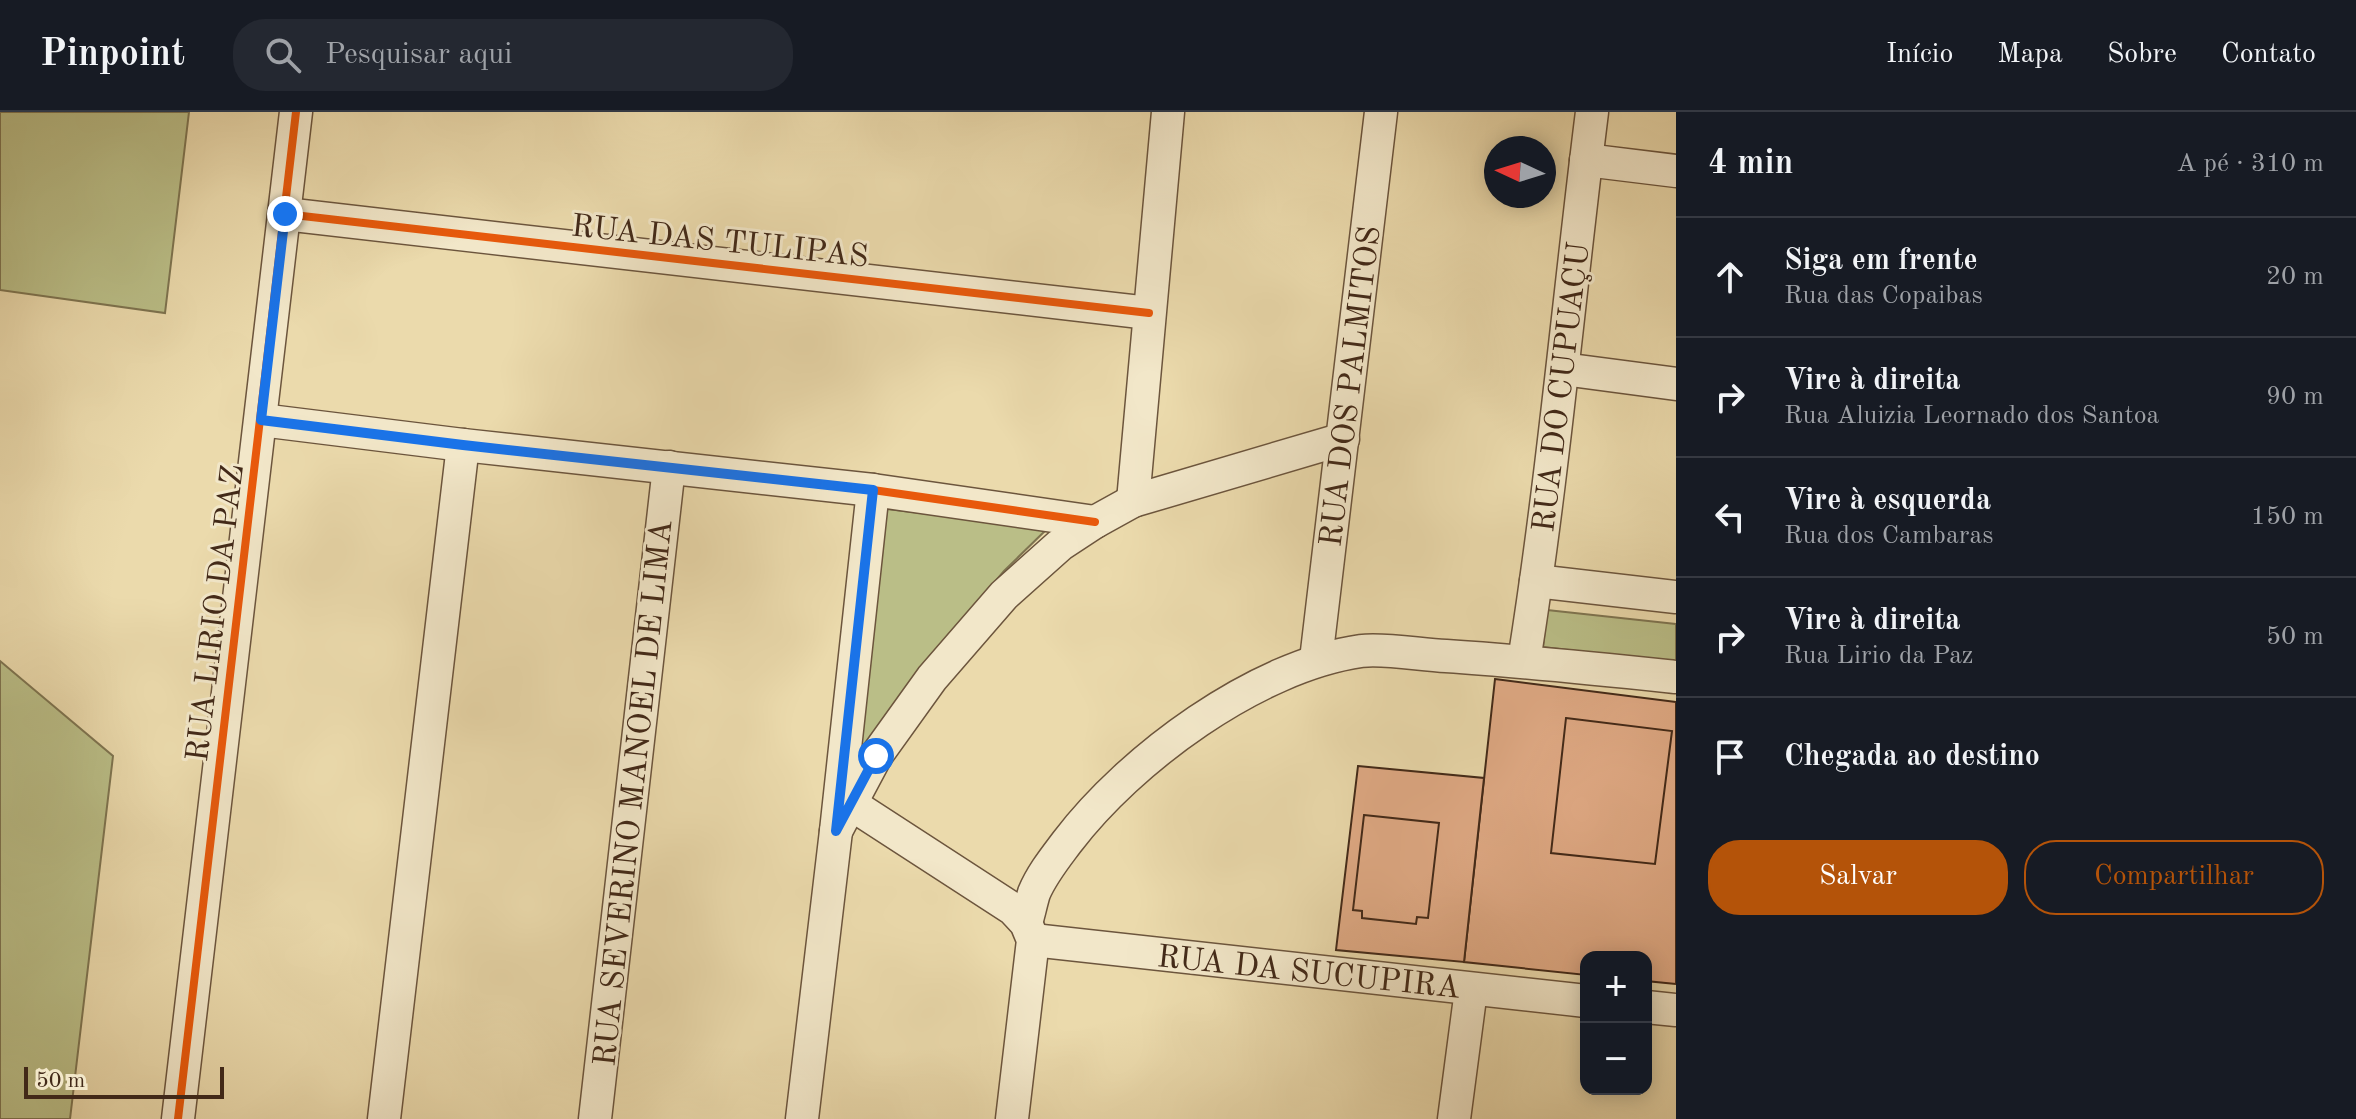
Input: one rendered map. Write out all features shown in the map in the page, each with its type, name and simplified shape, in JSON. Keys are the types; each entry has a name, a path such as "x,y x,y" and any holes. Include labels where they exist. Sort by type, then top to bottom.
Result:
{"street":[{"name":"RUA LIRIO DA PAZ","path":"178,1119 296,112"},
{"path":"1133,501 1168,112"},
{"name":"RUA DOS PALMITOS","path":"1316,660 1381,112"},
{"name":"RUA DO CUPUAÇU","path":"1524,661 1563,369 1592,112"},
{"path":"1586,160 1676,171"},
{"name":"RUA DAS TULIPAS","path":"285,214 1149,313"},
{"path":"1563,369 1676,384"},
{"path":"261,420 873,490 1095,522"},
{"path":"844,818 876,756 932,678 1004,595 1060,545 1133,501 1343,439"},
{"path":"384,1119 463,445"},
{"name":"RUA SEVERINO MANOEL DE LIMA","path":"595,1119 669,467"},
{"path":"802,1119 844,818 873,490"},
{"path":"1536,581 1676,597"},
{"path":"1012,1119 1034,893 1048,867 1085,818 1143,761 1201,720 1266,681 1316,660 1364,651 1524,661 1676,677"},
{"path":"844,818 988,891 1013,909 1030,931"},
{"name":"RUA DA SUCUPIRA","path":"1030,931 1471,990 1580,1000"},
{"path":"1454,1119 1471,990"},
{"path":"1652,1008 1676,1010"}],"green space":[{"path":"0,112 189,112 165,313 0,290"},
{"path":"887,509 1048,528 1004,571 959,624 859,764"},
{"path":"1547,610 1676,624 1676,663 1543,647"},
{"path":"0,661 113,756 70,1119 0,1119"}],"building":[{"path":"1495,679 1676,702 1676,984 1652,982 1652,951 1580,951 1580,974 1464,962"},
{"path":"1566,718 1672,731 1655,864 1551,853"},
{"path":"1358,766 1484,778 1464,962 1336,950"},
{"path":"1364,815 1439,823 1428,918 1417,917 1416,924 1362,918 1362,911 1353,910"}],"cycle path":[{"path":"178,1119 296,112"},
{"path":"285,214 1149,313"},
{"path":"261,420 873,490 1095,522"}],"route":[{"path":"285,214 261,420 873,490 836,831 876,756"}]}
